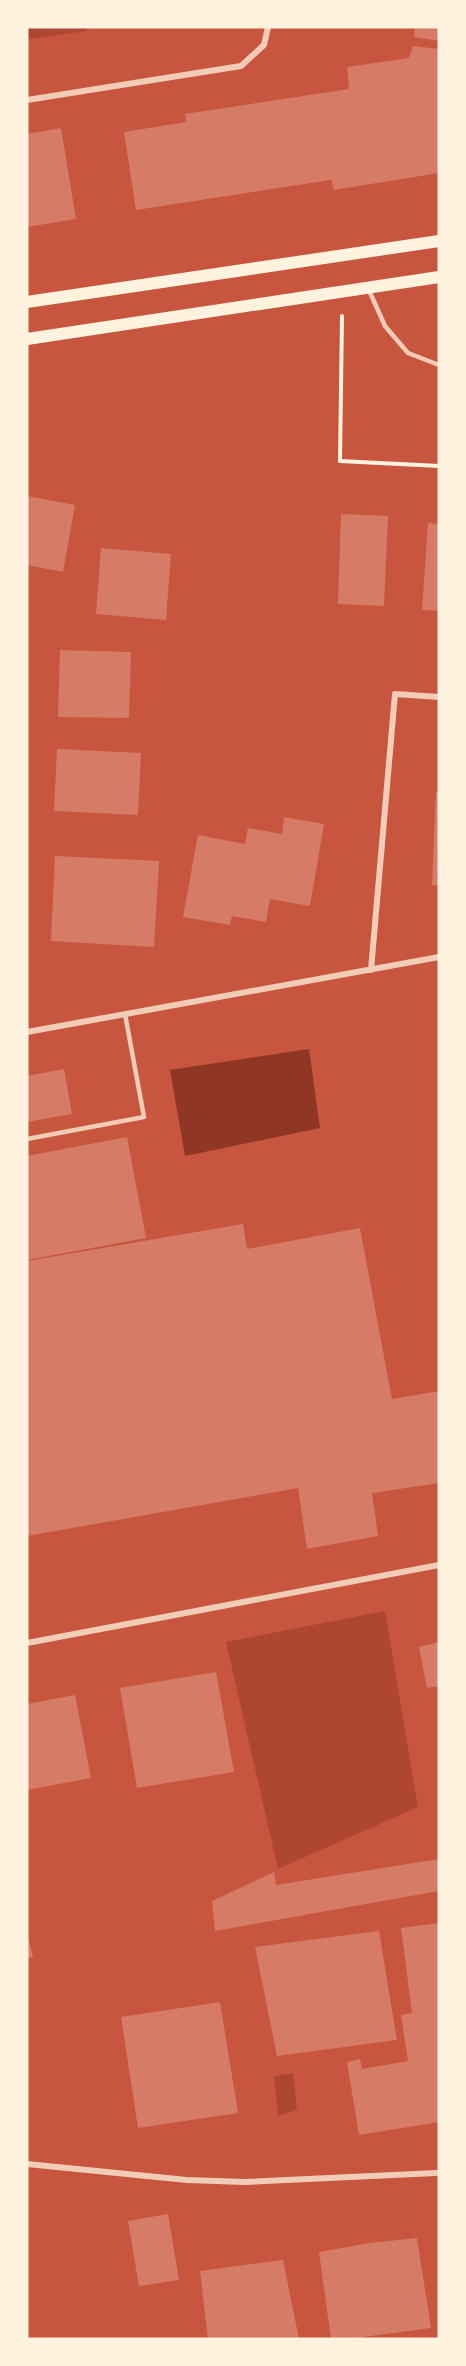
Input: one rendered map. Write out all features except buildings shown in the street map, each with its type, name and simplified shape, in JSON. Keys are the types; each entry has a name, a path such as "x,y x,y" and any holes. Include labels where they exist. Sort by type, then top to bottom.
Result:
{"main road":[{"path":"27,302 439,241"},
{"path":"27,339 439,277"}],"street":[{"path":"27,100 241,66 264,45 268,27"},
{"path":"371,970 395,694 439,697"},
{"path":"27,1032 439,957"},
{"path":"27,1643 439,1565"},
{"path":"27,2164 187,2180 245,2182 436,2173"}],"lane":[{"path":"368,288 385,326 408,353 439,365"},
{"path":"27,1139 144,1117 125,1014"}],"path":[{"path":"342,291 340,461 439,466"}],"shaded area":[{"path":"28,27 86,27 86,31 29,39"},
{"path":"309,1049 320,1128 185,1156 170,1070"},
{"path":"385,1611 418,1807 278,1869 226,1642"},
{"path":"293,2073 297,2110 278,2116 274,2076"}]}
